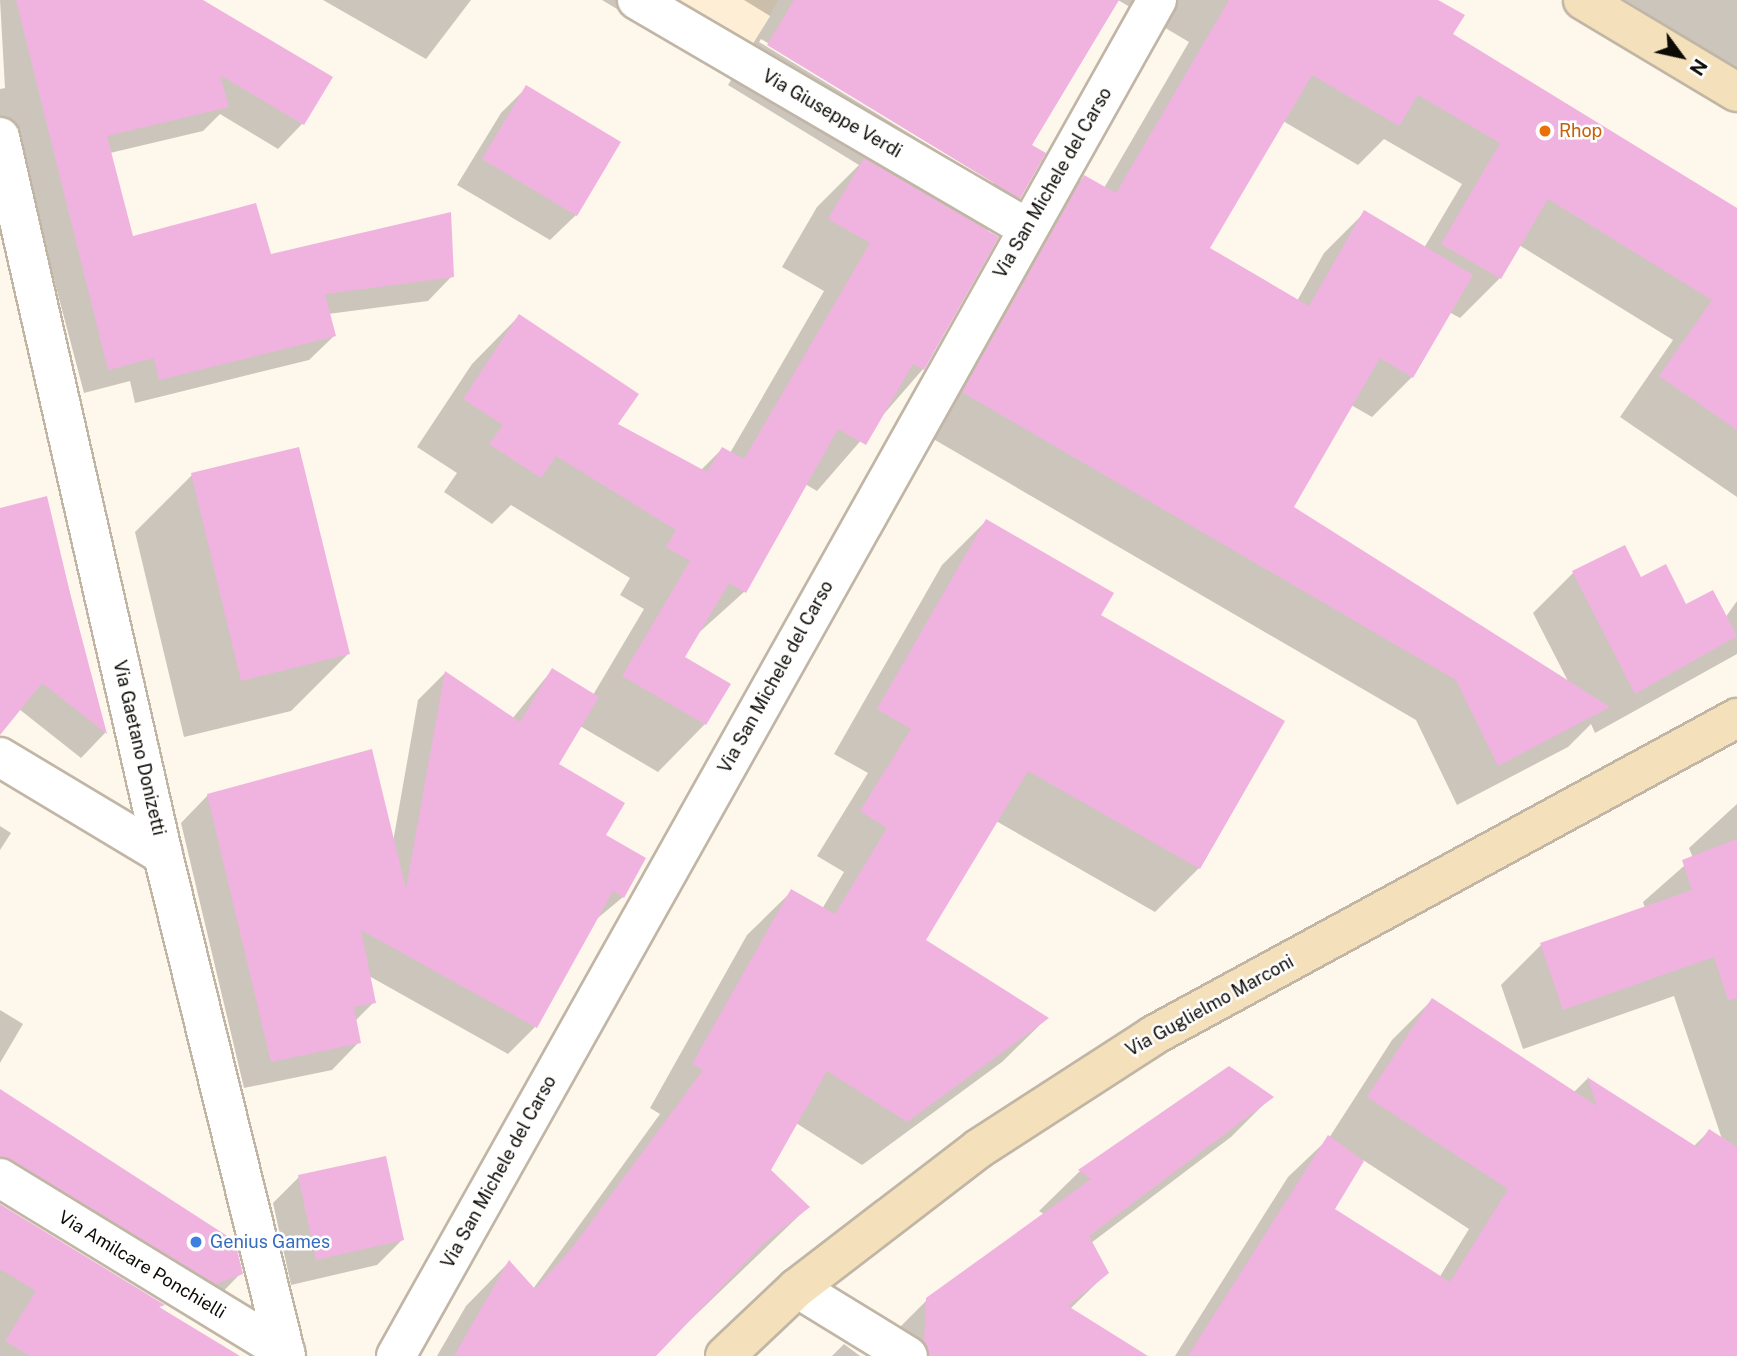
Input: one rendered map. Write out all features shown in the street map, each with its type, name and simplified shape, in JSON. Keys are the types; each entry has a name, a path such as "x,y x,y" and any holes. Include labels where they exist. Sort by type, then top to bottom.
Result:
{"street":[{"name":"Via Giuseppe Verdi","path":"637,0 1027,228"},
{"name":"Via San Michele del Carso","path":"396,1356 1157,0"},
{"path":"1583,0 1737,92"},
{"name":"Via Gaetano Donizetti","path":"0,137 163,855 285,1354"},
{"name":"Via Guglielmo Marconi","path":"725,1356 797,1288 978,1149 1154,1035 1737,718"},
{"path":"0,757 163,855"},
{"name":"Via Amilcare Ponchielli","path":"0,1178 285,1354"},
{"path":"797,1288 908,1356"}],"shaded area":[{"path":"670,0 778,0 751,49"}],"building":[{"path":"16,0 203,0 333,77 304,125 220,75 229,107 107,136 133,236 256,203 271,254 451,212 454,277 325,294 336,336 159,380 154,358 108,370"},
{"path":"794,0 1119,0 1032,145 1046,153 1020,199 767,45"},
{"path":"1229,0 1438,0 1465,15 1453,34 1737,208 1737,430 1659,376 1712,300 1548,199 1501,279 1441,244 1500,143 1418,95 1399,126 1312,75 1210,248 1309,306 1364,210 1473,275 1413,378 1380,358 1294,507 1610,707 1498,766 1456,680 962,392 1084,175 1116,193"},
{"path":"526,85 621,142 577,216 482,159"},
{"path":"864,158 999,237 924,370 913,364 866,445 838,429 746,593 729,583 685,657 731,684 706,725 622,676 690,561 666,547 676,530 556,456 541,478 489,444 503,425 463,399 519,314 639,394 618,424 707,472 722,447 744,459 870,243 828,219"},
{"path":"299,447 350,654 241,681 191,473"},
{"path":"47,496 107,734 42,683 0,735 0,508"},
{"path":"986,519 1114,593 1101,615 1285,721 1200,869 1028,771 926,940 1049,1018 907,1122 827,1071 771,1170 810,1207 764,1243 656,1356 454,1356 509,1260 535,1289 572,1248 703,1070 692,1064 791,889 835,914 887,828 860,811 911,729 877,709"},
{"path":"1625,545 1641,577 1666,564 1686,604 1713,590 1737,636 1635,694 1572,571"},
{"path":"552,668 599,697 559,764 625,803 606,835 646,858 624,898 613,891 537,1028 361,930 376,1003 354,1007 361,1043 271,1062 207,794 372,749 406,889 445,671 520,722"},
{"path":"1737,839 1737,998 1728,1000 1714,957 1563,1010 1540,943 1692,890 1682,860"},
{"path":"1432,998 1597,1106 1587,1077 1697,1147 1709,1129 1737,1147 1737,1356 1188,1356 1328,1135 1364,1161 1335,1209 1450,1282 1508,1189 1367,1097"},
{"path":"1229,1066 1274,1097 1089,1236 1109,1273 1068,1306 1148,1356 930,1356 924,1342 926,1298 1091,1179 1078,1170"},
{"path":"0,1089 235,1241 243,1274 216,1284 0,1156"},
{"path":"386,1156 404,1240 316,1260 298,1175"},
{"path":"0,1204 165,1305 159,1307 240,1356 30,1356 5,1341 36,1291 0,1269"}],"place":[{"name":"Rhop","path":"1545,131"},
{"name":"Genius Games","path":"196,1242"}]}
